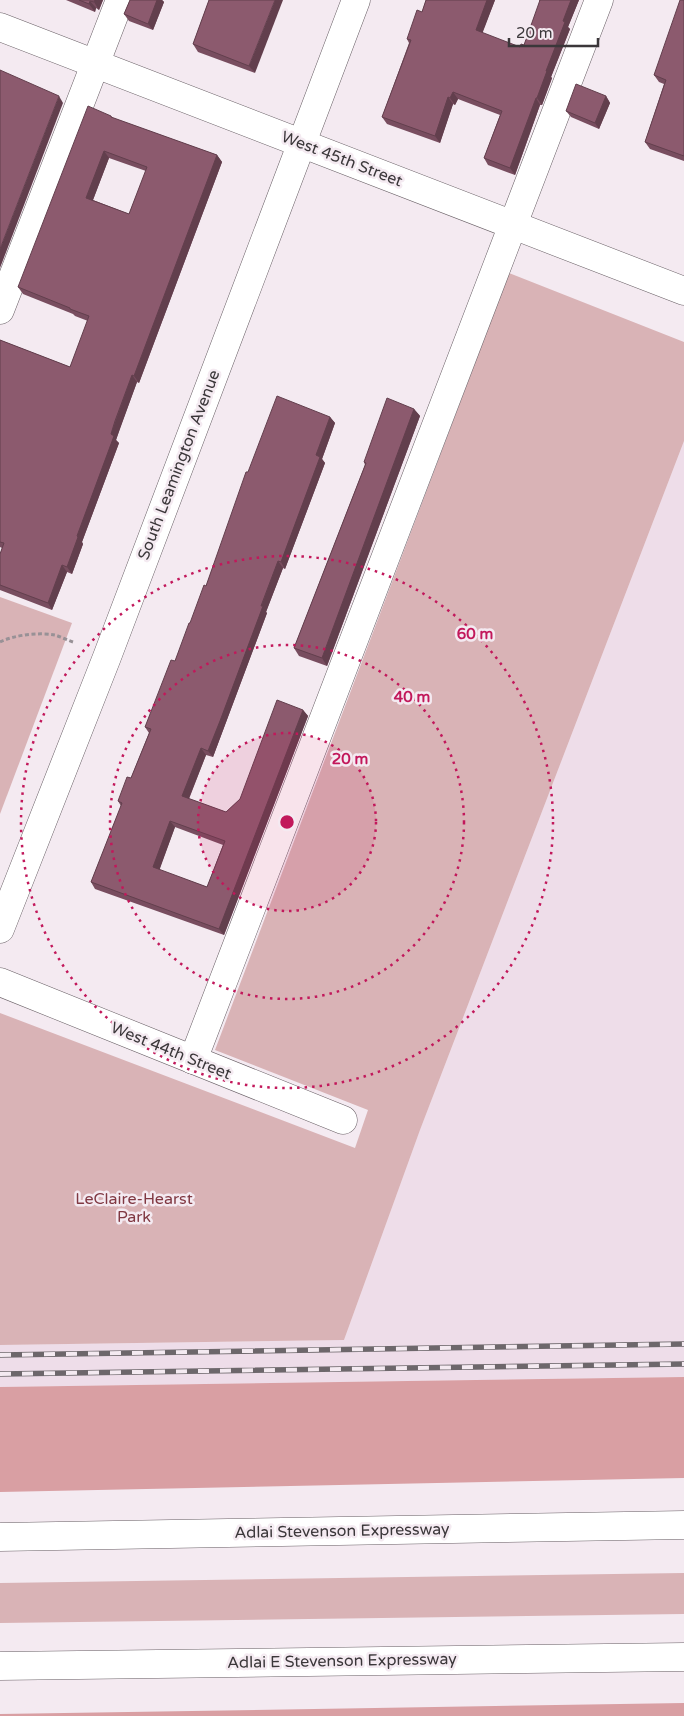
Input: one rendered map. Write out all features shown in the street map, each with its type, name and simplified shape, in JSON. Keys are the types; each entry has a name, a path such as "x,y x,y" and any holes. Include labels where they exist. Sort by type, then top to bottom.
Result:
{"main road":[{"path":"0,310 120,0"},
{"name":"South Leamington Avenue","path":"0,929 107,657 300,143 356,0"},
{"path":"193,1060 599,0"},
{"name":"West 45th Street","path":"0,27 684,291"},
{"name":"West 44th Street","path":"0,982 343,1120"},
{"name":"Adlai Stevenson Expressway","path":"0,1537 684,1525"},
{"name":"Adlai E Stevenson Expressway","path":"0,1666 684,1657"}],"path":[{"path":"0,642 7,638 54,635 73,642"}],"shaded area":[{"path":"684,441 684,1377 0,1387 0,1345 344,1340 420,1130"},
{"path":"684,1377 684,1478 0,1492 0,1387"},
{"path":"684,1703 684,1716 0,1716 0,1714"}],"green space":[{"name":"LeClaire-Hearst Park","path":"509,273 684,342 684,441 420,1130 344,1340 0,1345 0,1013 355,1148 368,1110 215,1050"},
{"path":"0,597 72,623 0,814"},
{"path":"684,1573 684,1614 0,1623 0,1583"}],"building":[{"path":"79,0 95,0 94,2 90,1 89,4"},
{"path":"130,0 157,0 148,24 124,14"},
{"path":"209,0 275,0 249,66 193,44"},
{"path":"426,0 487,0 476,30 520,47 521,44 524,45 540,0 571,0 563,21 565,22 510,168 484,158 502,111 453,92 450,98 448,97 435,136 382,117 411,40 407,39 417,10 422,12"},
{"path":"680,0 684,0 684,156 645,142 666,80 654,75"},
{"path":"0,70 59,96 0,249"},
{"path":"576,84 606,96 595,123 566,111"},
{"path":"88,106 111,117 217,155 134,376 132,375 115,421 111,434 114,436 67,567 62,565 48,603 0,585 0,554 4,543 0,542 0,340 70,367 89,316 18,287","holes":["104,151 147,167 129,214 86,198"]},
{"path":"277,396 330,417 316,455 320,457 281,562 278,561 220,721 208,751 201,748 182,796 226,812 240,799 277,700 303,710 219,929 91,882 122,803 118,801 127,777 131,778 151,729 145,727 171,660 175,661 204,585 206,586 246,472 248,472","holes":["170,821 225,841 207,887 153,867"]},
{"path":"387,398 414,409 322,658 294,648 366,463 364,462"}],"railway":[{"path":"0,1355 684,1344"},
{"path":"0,1374 684,1364"}]}
